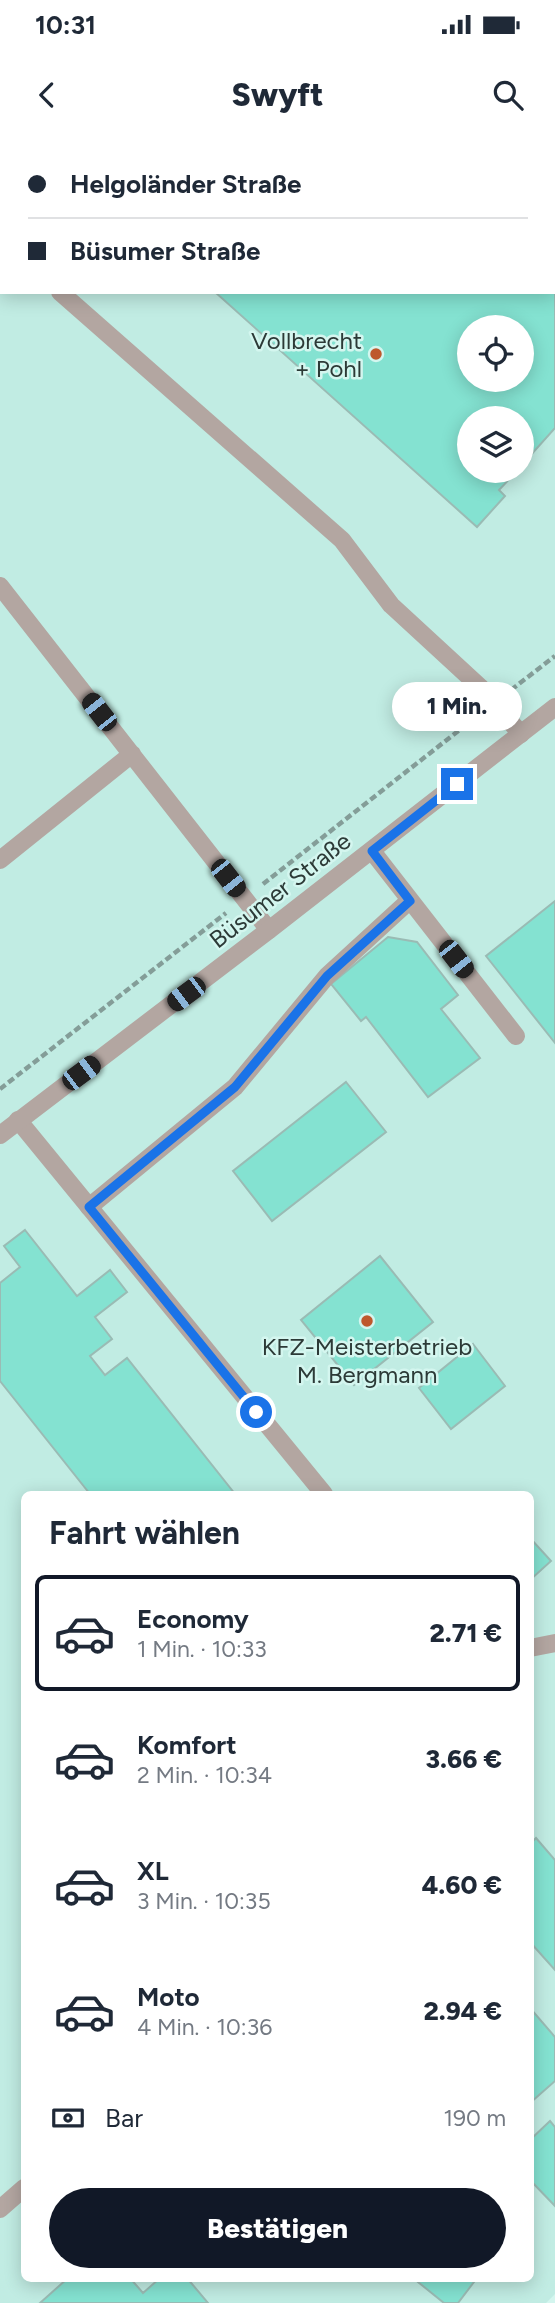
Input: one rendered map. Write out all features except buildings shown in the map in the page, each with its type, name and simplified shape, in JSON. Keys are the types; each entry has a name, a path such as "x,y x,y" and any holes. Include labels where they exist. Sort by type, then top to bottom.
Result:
{"street":[{"path":"62,294 342,540 391,605 495,703 521,734"},
{"path":"0,586 269,930"},
{"name":"Büsumer Straße","path":"0,1135 372,851 555,707"},
{"path":"0,860 132,754"},
{"path":"372,851 516,1036"},
{"path":"89,1207 235,1087 327,976 410,901"},
{"path":"18,1121 322,1491"},
{"path":"534,1647 555,1643"},
{"path":"0,2209 21,2191"}],"path":[{"path":"0,1089 555,656"}],"shaded area":[{"path":"0,294 555,294 555,2294 546,2303 0,2303"}],"place":[{"name":"Vollbrecht + Pohl","path":"376,354"},
{"name":"KFZ-Meisterbetrieb M. Bergmann","path":"367,1321"}],"route":[{"path":"256,1412 89,1207 235,1087 327,976 410,901 372,851 457,784"}]}
